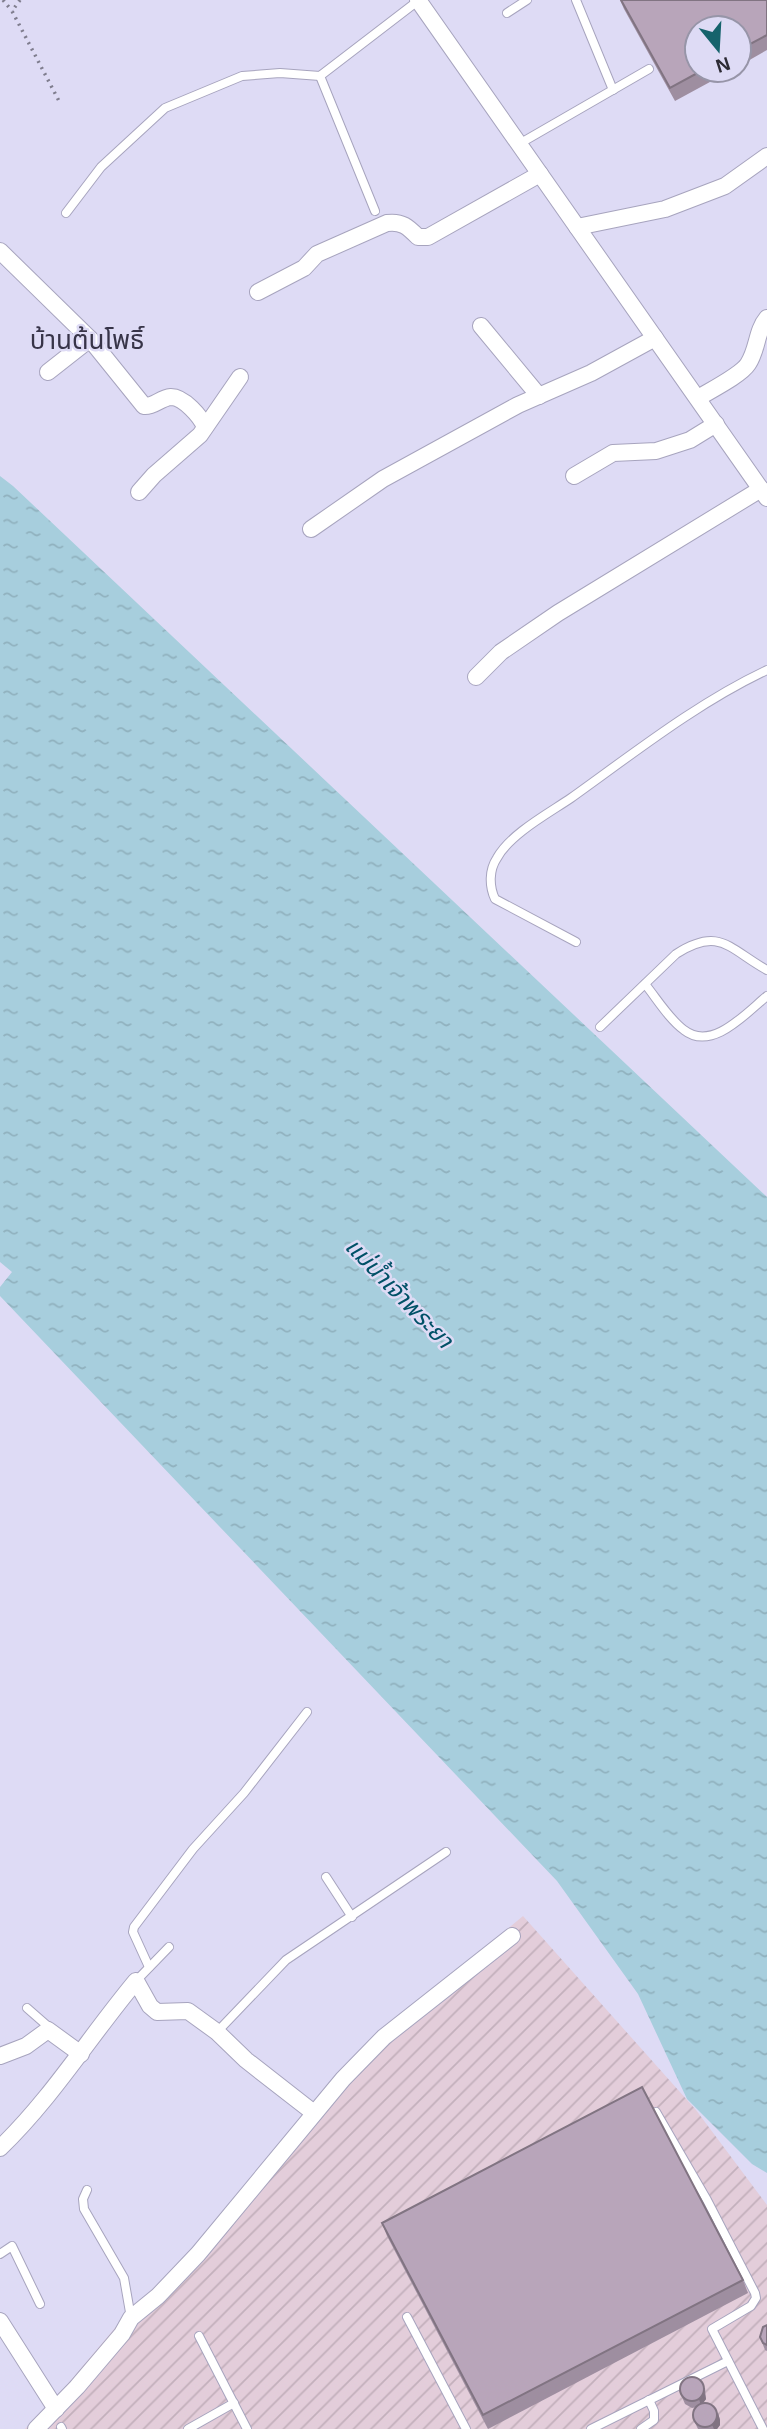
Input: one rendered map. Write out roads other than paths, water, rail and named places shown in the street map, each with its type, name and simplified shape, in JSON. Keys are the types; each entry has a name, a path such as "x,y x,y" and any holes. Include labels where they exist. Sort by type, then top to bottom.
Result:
{"street":[{"path":"418,0 764,493 558,613 501,652 476,677"},
{"path":"577,227 677,204 725,186 767,156"},
{"path":"258,292 304,268 317,254 387,223 397,222 408,226 418,237 428,237 540,174"},
{"path":"0,251 90,339 144,406 150,407 167,398 176,398 203,422 205,428"},
{"path":"698,398 747,366 754,353 760,328 767,317"},
{"path":"481,326 538,396"},
{"path":"312,529 383,479 518,405 592,373 655,338"},
{"path":"48,372 90,339"},
{"path":"139,492 153,475 200,435 240,377"},
{"path":"574,476 612,453 656,451 690,440 716,424"},
{"path":"36,2429 110,2348 131,2318 158,2296 198,2254 342,2079 384,2037 512,1936"},
{"path":"0,2148 18,2131 81,2054 136,1981 150,2006 157,2012 188,2011 314,2113"},
{"path":"0,2056 26,2046 44,2031 51,2030 81,2054"},
{"path":"0,2321 56,2409"}],"lane":[{"path":"66,213 101,167 165,108 242,76 280,73 320,76 418,0"},
{"path":"507,13 527,0"},
{"path":"576,0 613,90"},
{"path":"519,144 649,69"},
{"path":"320,76 375,211"},
{"path":"576,943 495,899 491,889 496,859 510,842 599,778 734,686 767,670"},
{"path":"600,1027 676,954 690,944 706,940 723,942 767,970"},
{"path":"645,984 683,1030 695,1036 718,1034 767,996"},
{"path":"149,1967 133,1933 134,1927 193,1849 244,1793 307,1712"},
{"path":"217,2032 286,1960 446,1852"},
{"path":"326,1877 352,1917"},
{"path":"136,1981 169,1947"},
{"path":"27,2008 51,2030"},
{"path":"656,2112 707,2200 755,2293 756,2298 751,2306 712,2329 763,2429"},
{"path":"87,2190 83,2199 84,2209 124,2278 131,2318"},
{"path":"0,2254 12,2246 40,2304"},
{"path":"407,2318 467,2429"},
{"path":"199,2336 247,2429"},
{"path":"592,2429 728,2361"},
{"path":"641,2428 654,2420 654,2411 649,2400"},
{"path":"188,2429 234,2403"},
{"path":"608,2421 613,2429"}],"water":[{"name":"แม่น้ำเจ้าพระยา","path":"0,476 767,1197 767,2173 752,2164 687,2099 638,1994 557,1881 0,1296 0,1287 12,1272 0,1262"}],"district":[{"name":"บ้านต้นโพธิ์","path":"87,340"}]}
